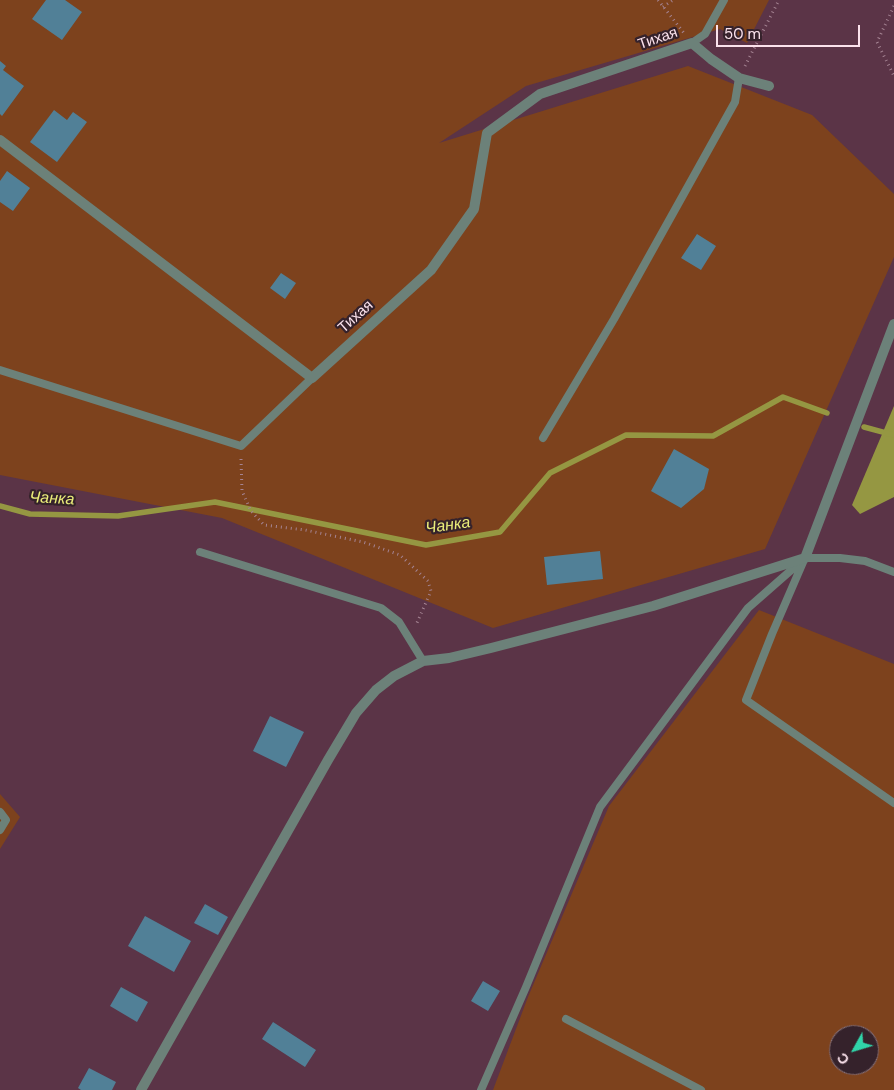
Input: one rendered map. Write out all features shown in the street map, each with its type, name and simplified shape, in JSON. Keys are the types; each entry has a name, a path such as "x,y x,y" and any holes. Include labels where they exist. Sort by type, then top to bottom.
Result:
{"street":[{"path":"692,43 739,78 769,86"},
{"name":"Тихая","path":"312,378 431,270 474,209 487,133 540,94 692,43"},
{"path":"0,140 312,378"},
{"path":"141,1090 356,713 376,690 394,676 423,661 449,658 491,648 652,606 805,558 894,324"}],"lane":[{"path":"692,43 705,34 724,0"},
{"path":"542,438 614,319 735,102 739,78"},
{"path":"0,370 241,446 312,378"},
{"path":"200,552 381,608 399,622 423,661"},
{"path":"481,1090 526,987 600,807 748,608 805,558 840,558 865,561 894,572"},
{"path":"805,558 746,700 894,803"},
{"path":"0,812 6,820 0,830"},
{"path":"566,1019 701,1090"}],"path":[{"path":"658,0 692,43"},
{"path":"663,7 673,0"},
{"path":"739,78 779,0"},
{"path":"894,6 877,42 894,76"},
{"path":"241,446 242,491 251,512 264,525 305,530 363,542 400,554 428,582 431,591 409,639"}],"shaded area":[{"path":"0,0 769,0 747,43 720,29 526,86 439,143 688,66 812,115 894,194 894,257 765,549 493,628 222,518 0,475"},
{"path":"894,406 894,497 860,514 852,505"},
{"path":"759,610 894,664 894,1090 493,1090 528,997 609,806"},
{"path":"0,794 20,817 0,849"}],"building":[{"path":"46,0 65,0 82,12 62,40 32,19"},
{"path":"0,61 6,66 3,70 24,86 2,116 0,114"},
{"path":"54,110 67,120 73,112 87,122 57,162 30,142"},
{"path":"7,171 30,188 13,211 0,202 0,181"},
{"path":"697,234 716,246 701,270 681,258"},
{"path":"281,273 296,283 285,299 270,288"},
{"path":"674,449 709,469 704,489 681,508 651,491"},
{"path":"600,551 603,579 547,585 544,557"},
{"path":"270,716 304,732 286,767 253,751"},
{"path":"205,904 228,917 218,935 194,923"},
{"path":"145,916 191,941 174,972 128,946"},
{"path":"483,981 500,991 488,1011 471,1001"},
{"path":"121,987 148,1002 137,1022 110,1006"},
{"path":"273,1022 316,1050 305,1067 262,1039"},
{"path":"89,1068 116,1082 112,1090 81,1090 78,1088"}],"waterway":[{"name":"Чанка","path":"0,506 30,514 118,516 215,502 426,545 500,532 550,473 626,435 713,436 783,397 827,413"},
{"name":"Чанка","path":"864,427 894,435"}]}
